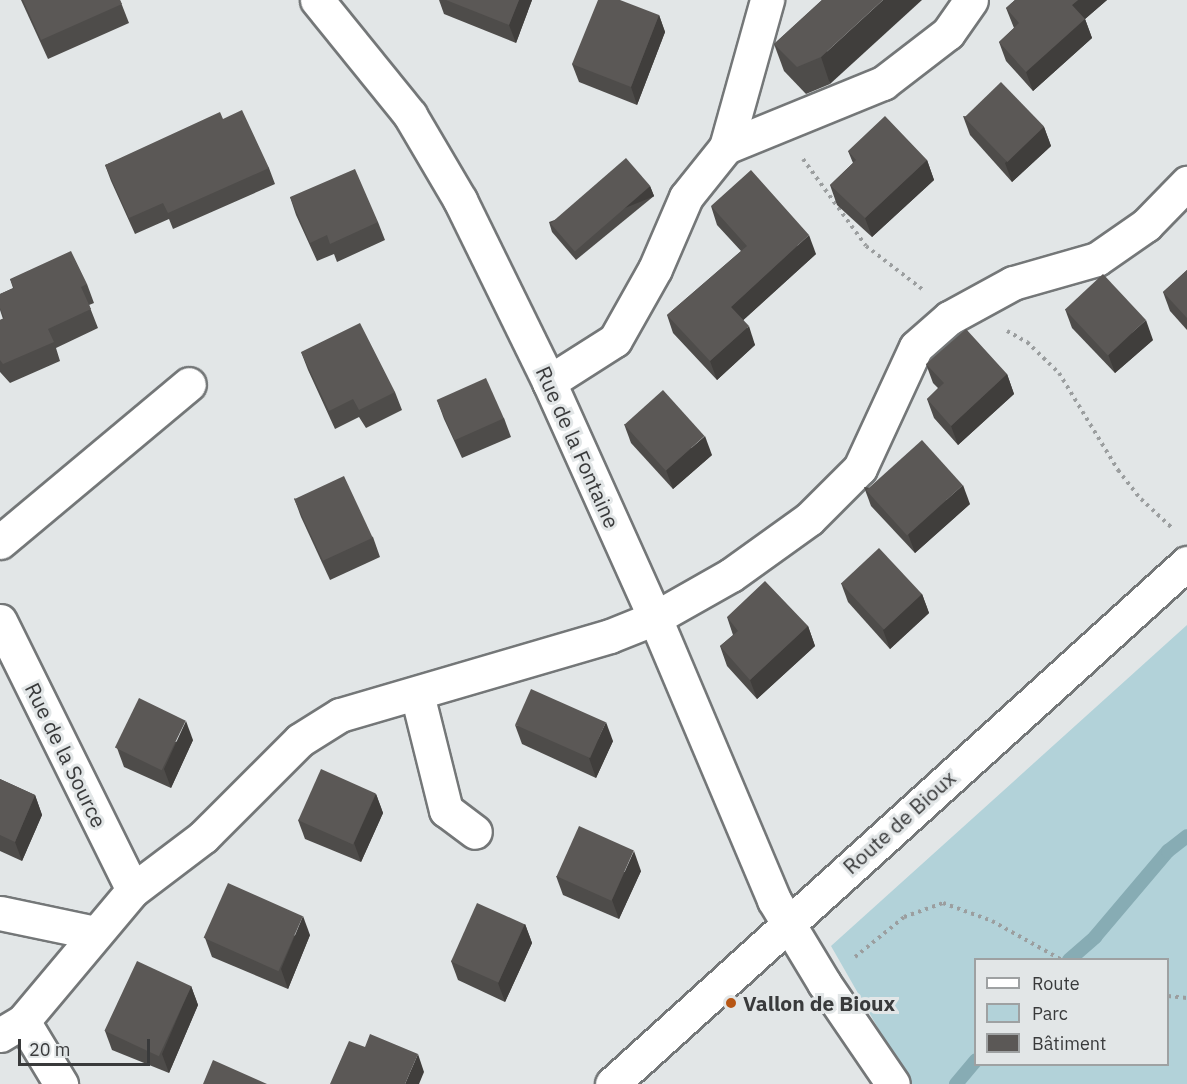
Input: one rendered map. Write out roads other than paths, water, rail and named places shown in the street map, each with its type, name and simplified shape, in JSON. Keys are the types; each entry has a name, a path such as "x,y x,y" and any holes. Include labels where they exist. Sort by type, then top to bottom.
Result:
{"street":[{"name":"Rue de la Fontaine","path":"317,0 410,115 460,200 549,382 655,618 786,924 893,1084"},
{"path":"549,382 615,340 655,269 686,197 726,147 767,0"},
{"path":"726,147 883,83 948,33 971,0"},
{"path":"61,1084 12,1028 133,890 203,837 300,740 340,715 610,636 655,618 731,575 809,519 860,468 916,347 949,318 1013,283 1097,259 1146,225 1187,183"},
{"path":"0,542 189,384"},
{"name":"Route de Bioux","path":"612,1084 1187,563"},
{"name":"Rue de la Source","path":"0,621 133,890"},
{"path":"417,694 446,810 475,832"},
{"path":"0,914 96,933"}],"waterway":[{"path":"1071,958 1095,937 1168,851 1187,836"},
{"path":"956,1084 974,1062"}],"place":[{"name":"Vallon de Bioux","path":"731,1003"}]}
